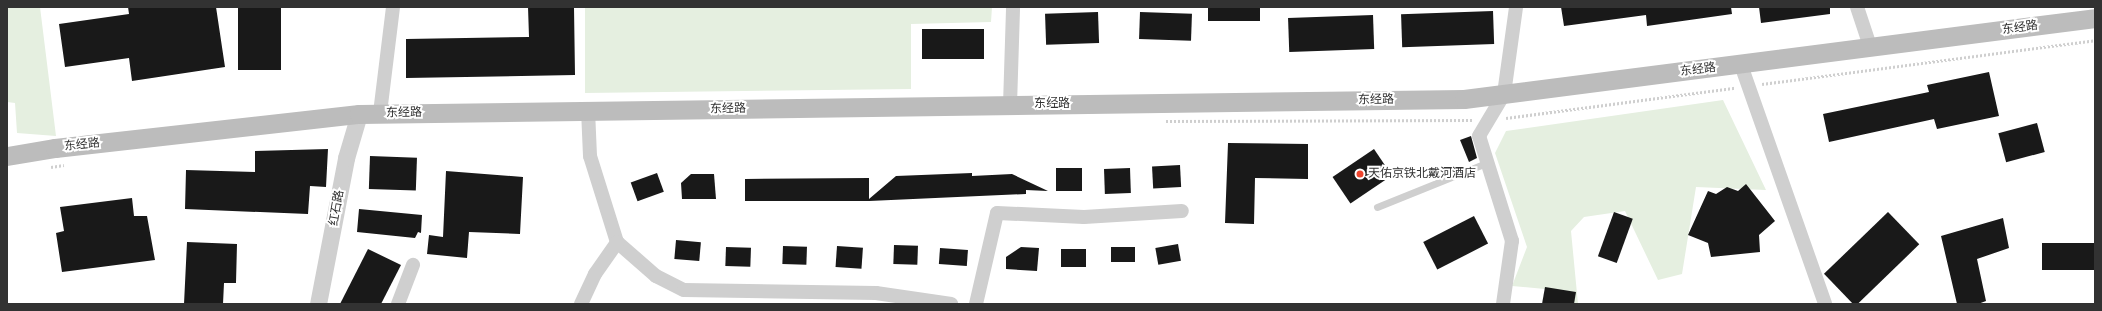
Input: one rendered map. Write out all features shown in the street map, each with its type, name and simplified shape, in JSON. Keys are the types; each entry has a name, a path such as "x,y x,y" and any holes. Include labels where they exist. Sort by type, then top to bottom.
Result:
{"main road":[{"name":"东经路","path":"7,156 55,148 359,114 380,113 1464,99 1871,49 2095,18"}],"street":[{"path":"380,113 393,7"},
{"path":"1010,105 1013,7"},
{"path":"1503,304 1512,242 1489,162 1479,136 1504,94 1516,7"},
{"path":"1857,7 1871,49"},
{"path":"1741,65 1825,304"},
{"path":"588,110 590,156 617,242 656,276 684,290 876,293 951,304"},
{"name":"红石路","path":"318,304 346,158 359,114"},
{"path":"976,304 996,213 1084,217 1182,211"},
{"path":"580,304 595,274 617,242"},
{"path":"398,304 413,265"}],"lane":[{"path":"1377,207 1489,162"}],"green space":[{"path":"7,7 40,7 56,136 17,133 15,103 7,102"},
{"path":"585,7 992,7 991,22 911,24 911,89 585,93"},
{"path":"1723,100 1766,190 1696,187 1682,274 1658,280 1625,211 1584,217 1571,231 1578,304 1556,304 1555,290 1512,286 1527,247 1495,153 1506,131"}],"building":[{"path":"128,7 216,7 225,67 132,81 129,58 65,67 59,24 129,14"},
{"path":"238,7 281,7 281,70 238,70"},
{"path":"528,7 574,7 575,75 406,78 406,39 529,37"},
{"path":"1208,7 1260,7 1260,21 1208,21"},
{"path":"1561,7 1731,7 1732,14 1647,26 1646,15 1564,26"},
{"path":"1759,7 1830,7 1830,14 1761,23"},
{"path":"1493,11 1494,44 1402,47 1401,14"},
{"path":"1098,12 1099,43 1046,45 1045,14"},
{"path":"1140,12 1192,14 1191,41 1139,39"},
{"path":"1373,15 1374,49 1289,52 1288,18"},
{"path":"922,29 984,29 984,59 922,59"},
{"path":"1989,72 1999,116 1937,129 1934,119 1829,142 1823,114 1929,92 1927,85"},
{"path":"2037,123 2045,152 2006,162 1998,133"},
{"path":"1471,136 1477,158 1469,162 1460,140"},
{"path":"1228,143 1308,144 1308,179 1255,178 1254,224 1225,223"},
{"path":"328,149 326,187 310,186 308,214 185,209 186,170 255,172 255,151"},
{"path":"1374,149 1392,176 1350,203 1333,177"},
{"path":"370,156 417,158 416,191 369,189"},
{"path":"1180,165 1181,187 1153,188 1152,166"},
{"path":"1056,168 1082,168 1082,191 1056,191"},
{"path":"1130,168 1131,193 1105,194 1104,169"},
{"path":"446,171 523,177 520,234 469,232 467,258 427,254 429,235 443,237"},
{"path":"657,173 664,192 638,201 631,183"},
{"path":"972,173 972,176 1012,174 1048,191 1026,190 1026,194 869,201 745,201 745,179 869,178 869,199 896,176"},
{"path":"691,174 714,174 716,199 682,199 681,183"},
{"path":"1746,184 1775,221 1759,235 1760,252 1711,257 1708,243 1688,235 1708,191 1716,194 1727,187 1738,191"},
{"path":"132,198 134,216 147,216 155,260 62,272 56,233 64,231 60,207"},
{"path":"359,209 422,215 421,233 418,232 415,238 357,232"},
{"path":"1614,212 1633,219 1617,263 1598,256"},
{"path":"1888,212 1919,244 1858,304 1853,304 1824,274"},
{"path":"1474,216 1488,244 1437,269 1423,242"},
{"path":"2003,218 2009,248 1977,259 1986,301 1978,304 1957,304 1941,236"},
{"path":"676,240 701,242 699,261 674,259"},
{"path":"187,242 237,244 236,283 224,283 223,304 184,304"},
{"path":"2042,243 2095,243 2095,270 2042,270"},
{"path":"1178,244 1181,261 1158,265 1155,248"},
{"path":"894,245 918,246 917,265 893,264"},
{"path":"783,246 807,247 806,265 782,264"},
{"path":"837,246 863,248 861,269 836,267"},
{"path":"726,247 751,248 750,267 725,266"},
{"path":"1021,247 1039,248 1037,271 1006,269 1006,257"},
{"path":"1111,247 1135,247 1135,262 1111,262"},
{"path":"940,248 968,250 967,266 939,264"},
{"path":"368,249 401,265 381,304 340,304"},
{"path":"1061,249 1086,249 1086,267 1061,267"},
{"path":"1545,287 1576,292 1574,304 1542,304"}],"place":[{"name":"天佑京铁北戴河酒店","path":"1360,174"}]}
